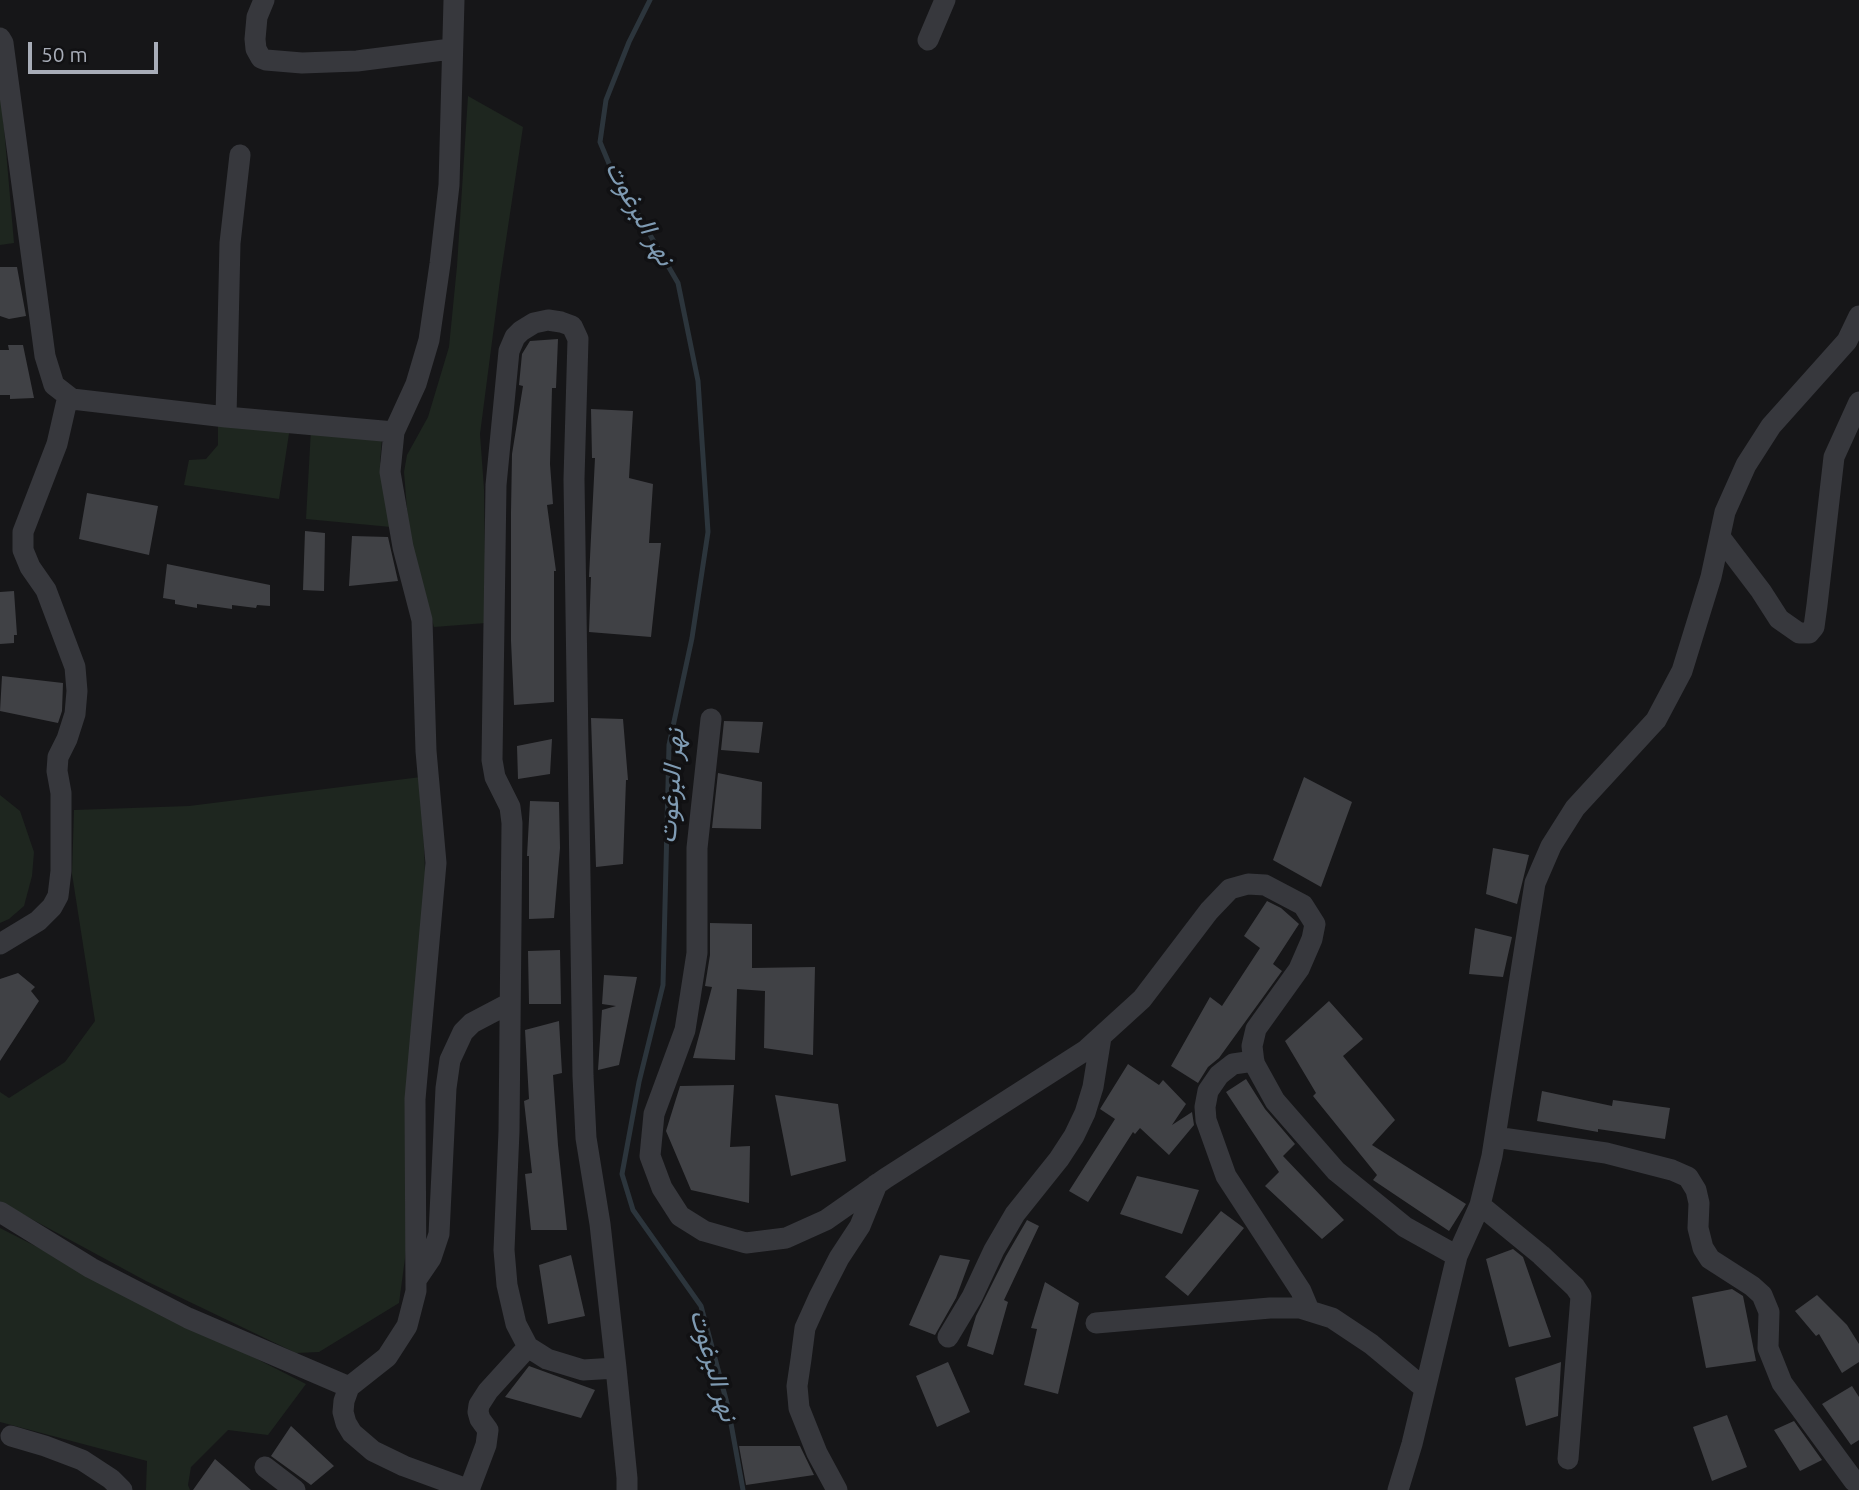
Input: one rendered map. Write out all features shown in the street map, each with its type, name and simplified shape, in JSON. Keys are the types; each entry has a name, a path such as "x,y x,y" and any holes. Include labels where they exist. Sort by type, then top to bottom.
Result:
{"street":[{"path":"264,0 257,18 255,39 256,49 266,60 302,63 357,61 451,49"},
{"path":"454,0 449,185 431,327 416,384 394,432 390,472 403,547 422,620 426,751 436,863 415,1099 416,1291 408,1326 387,1357 349,1387 344,1401 345,1423 352,1433 373,1451 404,1466 469,1490 486,1445 488,1430 480,1419 479,1405 488,1391 528,1347"},
{"path":"928,40 945,0"},
{"path":"0,38 3,43 45,356 54,385 72,399 226,417 394,432"},
{"path":"226,417 230,243 240,155"},
{"path":"1398,1490 1412,1444 1457,1256 1480,1205 1495,1138 1535,883 1551,846 1575,808 1656,720 1682,671 1692,643 1725,512 1746,465 1771,426 1853,337 1859,316"},
{"path":"616,1368 583,1370 547,1359 528,1347 516,1324 507,1285 504,1250 509,1131 512,816 495,778 492,760 496,485 509,351 521,331 534,323 548,320 572,326 578,339 574,479 583,1076 586,1138 600,1224 616,1368 627,1490"},
{"path":"0,944 46,914 58,895 61,872 62,806 57,771 58,757 68,739 75,714 75,667 46,590 30,567 23,550 23,532 57,444 68,396"},
{"path":"1720,537 1779,619 1799,633 1809,633 1814,626 1817,605 1834,457 1859,402"},
{"path":"711,719 697,848 697,953 685,1030 654,1114 650,1156 662,1188 680,1216 704,1231 746,1243 786,1238 826,1220 877,1184 1086,1051 1142,999 1209,911 1230,889 1248,884 1265,885 1303,905 1315,924 1312,939 1298,969 1256,1029 1252,1046 1254,1061 1275,1101 1336,1171 1405,1227 1457,1256"},
{"path":"416,1280 431,1258 439,1234 446,1088 450,1060 463,1032 472,1023 510,1003"},
{"path":"948,1337 1015,1214 1074,1136 1093,1087 1101,1037"},
{"path":"1254,1061 1233,1064 1219,1075 1208,1091 1206,1121 1226,1175 1301,1291 1309,1310"},
{"path":"1495,1138 1606,1153 1672,1170 1688,1177 1699,1203 1698,1228 1703,1248 1710,1259 1762,1295 1769,1312 1768,1348 1782,1383 1854,1482"},
{"path":"837,1490 817,1452 799,1408 797,1386 805,1328 839,1258 860,1226 877,1184"},
{"path":"1480,1205 1549,1263 1581,1296 1569,1460"},
{"path":"0,1212 91,1268 188,1318 349,1387"},
{"path":"1096,1323 1270,1308 1300,1308 1332,1318 1347,1327 1424,1388"},
{"path":"10,1436 82,1460 111,1479 122,1490"},
{"path":"265,1467 295,1490"}],"shaded area":[{"path":"0,81 14,243 0,245"},
{"path":"468,96 523,127 480,434 484,489 486,623 434,627 409,534 404,472 407,455 428,417 449,347"},
{"path":"218,421 290,427 279,499 184,485 189,460 206,459 218,445"},
{"path":"311,429 382,438 380,462 386,473 391,527 306,519"},
{"path":"421,777 426,895 406,1251 399,1303 319,1352 296,1353 146,1281 0,1202 0,1092 9,1098 65,1062 95,1021 72,874 74,810 189,806"},
{"path":"0,795 20,811 34,852 32,876 24,906 0,923"},
{"path":"0,1228 306,1384 268,1435 228,1430 191,1467 188,1485 190,1490 146,1490 147,1461 0,1422"}],"building":[{"path":"0,267 17,267 26,316 9,319 0,316"},
{"path":"558,339 556,388 552,388 550,464 553,504 547,505 556,571 554,702 514,705 511,641 512,454 523,386 519,385 522,354 530,341"},
{"path":"8,345 23,345 34,398 10,399 10,395 0,395 0,350 9,350"},
{"path":"591,409 633,411 629,478 653,484 649,543 661,543 651,637 589,632 595,458 592,458"},
{"path":"87,493 158,506 149,555 79,539"},
{"path":"305,531 325,533 324,591 303,590"},
{"path":"352,536 388,537 398,581 349,586"},
{"path":"167,564 270,585 270,606 257,605 256,608 232,605 232,609 175,604 175,600 163,598"},
{"path":"14,591 17,635 14,635 14,643 0,644 0,592"},
{"path":"2,676 63,683 62,711 58,723 0,711"},
{"path":"591,718 623,719 628,780 623,864 596,867"},
{"path":"724,721 763,722 759,753 721,750"},
{"path":"552,739 550,774 518,779 517,746"},
{"path":"718,773 762,782 761,829 712,828"},
{"path":"1304,777 1352,802 1321,887 1273,860"},
{"path":"530,801 559,802 560,848 554,918 529,919 527,856"},
{"path":"1493,848 1529,855 1517,904 1486,894"},
{"path":"1267,901 1281,908 1299,924 1273,964 1282,971 1198,1083 1171,1066 1210,997 1222,1006 1260,948 1244,936"},
{"path":"710,923 752,924 752,968 815,967 813,1055 764,1048 765,991 737,989 735,1060 693,1058 712,987 705,986 710,955"},
{"path":"1475,928 1512,937 1503,977 1469,974"},
{"path":"560,950 561,1004 529,1004 528,951"},
{"path":"18,973 35,987 31,991 39,1001 0,1061 0,979"},
{"path":"604,975 637,977 619,1065 598,1070 602,1010 616,1006 602,1004"},
{"path":"1329,1001 1363,1039 1343,1056 1395,1120 1372,1145 1466,1204 1449,1231 1373,1180 1377,1175 1313,1096 1316,1093 1285,1041"},
{"path":"559,1021 562,1073 553,1075 567,1230 531,1230 525,1174 532,1173 524,1101 529,1099 525,1030"},
{"path":"1128,1064 1159,1085 1163,1080 1186,1104 1172,1125 1192,1112 1194,1125 1169,1155 1140,1128 1135,1134 1133,1132 1088,1202 1069,1191 1115,1119 1100,1109"},
{"path":"1246,1079 1265,1109 1295,1144 1283,1156 1344,1220 1322,1239 1265,1186 1279,1172 1226,1092"},
{"path":"734,1085 730,1147 750,1146 749,1203 691,1190 666,1131 680,1086"},
{"path":"1542,1091 1612,1106 1613,1100 1670,1108 1665,1139 1598,1129 1598,1132 1537,1121"},
{"path":"775,1095 838,1104 846,1161 791,1176"},
{"path":"1137,1176 1199,1190 1182,1234 1120,1214"},
{"path":"1221,1211 1244,1228 1188,1296 1165,1277"},
{"path":"1027,1220 1039,1226 1004,1300 1008,1302 993,1355 967,1346 976,1316"},
{"path":"1513,1249 1523,1257 1551,1337 1509,1347 1486,1259"},
{"path":"571,1255 585,1316 548,1324 539,1265"},
{"path":"940,1255 970,1260 956,1298 935,1335 909,1325"},
{"path":"1045,1282 1079,1303 1058,1394 1024,1385 1037,1329 1031,1328"},
{"path":"1732,1289 1743,1296 1756,1361 1706,1368 1692,1297"},
{"path":"1817,1295 1847,1325 1859,1344 1859,1362 1842,1373 1819,1334 1816,1336 1795,1311"},
{"path":"948,1362 970,1412 937,1427 916,1376"},
{"path":"1561,1362 1558,1416 1526,1426 1515,1378"},
{"path":"529,1366 595,1390 581,1418 505,1397"},
{"path":"1852,1386 1859,1397 1859,1440 1851,1445 1822,1404"},
{"path":"1727,1415 1747,1467 1712,1481 1693,1427"},
{"path":"1794,1421 1822,1460 1800,1471 1774,1430"},
{"path":"291,1426 334,1466 311,1485 271,1456"},
{"path":"739,1446 800,1446 814,1475 746,1485"},
{"path":"215,1459 251,1490 193,1490"}],"waterway":[{"name":"نهر البرغوت","path":"650,0 629,42 606,100 600,142 610,166 678,283 698,381 708,532 692,638 669,745 663,985 639,1082 622,1174 633,1210 701,1306 728,1407 743,1490"}]}
